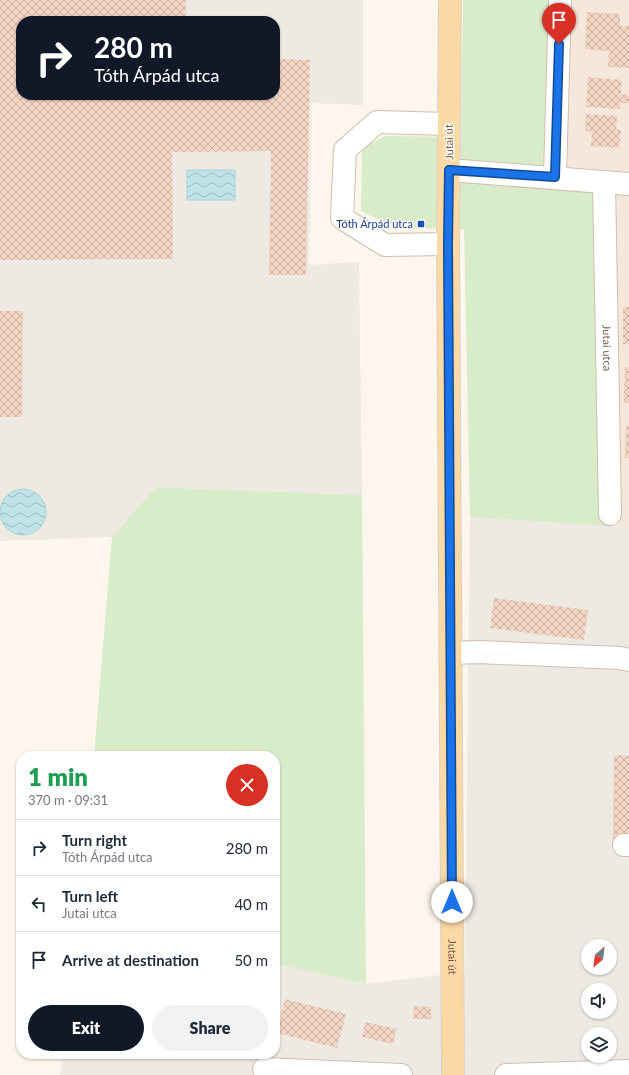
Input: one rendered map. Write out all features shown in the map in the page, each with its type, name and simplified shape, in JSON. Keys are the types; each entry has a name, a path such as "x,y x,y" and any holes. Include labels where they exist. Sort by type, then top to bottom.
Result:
{"main road":[{"name":"Jutai út","path":"450,0 448,244 453,1075"}],"street":[{"path":"555,177 560,0"},
{"path":"448,124 377,122 345,150 342,218 384,245 448,244"},
{"path":"449,170 555,177 629,184"},
{"name":"Jutai utca","path":"604,182 610,514"},
{"path":"451,653 493,653 629,660"},
{"path":"264,1069 401,1075"},
{"path":"506,1075 629,1071"}],"shaded area":[{"path":"0,0 363,0 363,105 312,103 309,265 359,262 362,495 156,487 112,537 0,541"},
{"path":"562,0 629,0 629,527 606,526 604,182 555,177"},
{"path":"470,517 629,527 629,1075 60,1075 62,1059 280,1059 280,965 366,984 465,972"}],"green space":[{"path":"463,0 562,0 555,177 604,182 606,526 470,517 464,229 397,228 361,211 362,148 385,136 461,137"},
{"path":"156,487 362,495 366,984 280,965 280,751 94,751 112,537"}],"water":[{"path":"187,170 235,170 235,200 187,200"},
{"path":"23,489 36,493 42,499 46,512 42,525 36,531 23,535 10,531 4,525 0,512 4,499 10,493"}],"building":[{"path":"0,0 186,0 186,16 16,16 16,100 280,100 280,59 310,60 306,275 269,275 271,151 172,152 173,259 0,260"},
{"path":"587,12 620,14 620,26 629,26 629,68 608,67 609,51 585,49"},
{"path":"588,77 622,80 621,94 629,95 629,103 620,103 620,109 586,107"},
{"path":"586,114 617,116 616,129 621,130 619,148 591,146 592,132 585,131"},
{"path":"623,307 629,307 629,344 623,344"},
{"path":"0,311 23,311 22,417 0,417"},
{"path":"625,367 629,367 629,403 624,403"},
{"path":"626,426 629,426 629,458 625,458"},
{"path":"494,598 588,610 584,640 490,628"},
{"path":"614,755 629,756 629,841 613,841"},
{"path":"285,999 346,1014 337,1048 280,1034 280,1020"},
{"path":"414,1006 431,1007 431,1019 413,1019"},
{"path":"365,1022 397,1029 393,1044 362,1037"}],"place":[{"name":"Tóth Árpád utca","path":"421,224"}],"route":[{"path":"452,902 448,244 449,170 555,177 559,44"}]}
